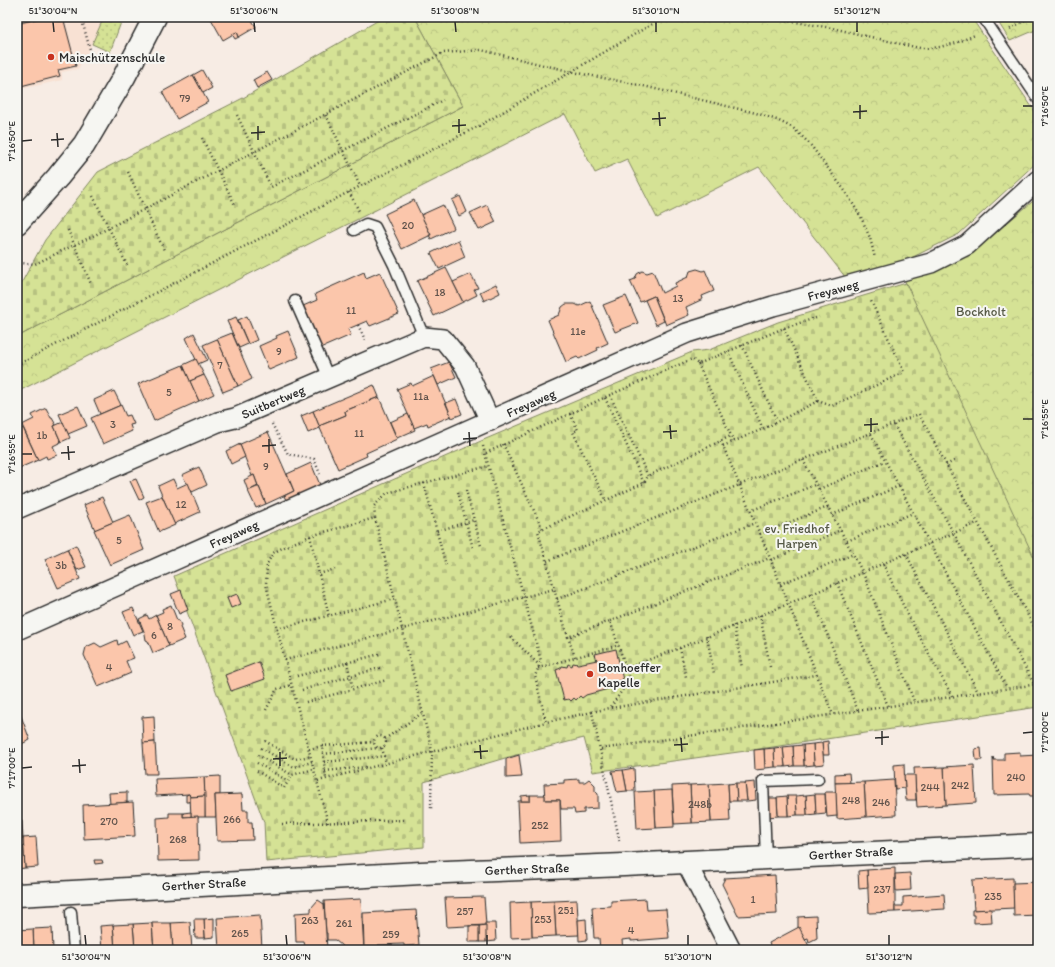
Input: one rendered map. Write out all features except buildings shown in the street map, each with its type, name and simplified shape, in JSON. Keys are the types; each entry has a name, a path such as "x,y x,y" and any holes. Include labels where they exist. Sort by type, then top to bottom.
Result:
{"street":[{"path":"17,222 58,177 84,145 124,77 155,17"},
{"name":"Freyaweg","path":"17,630 686,333 773,306 931,263 967,245 1038,180"},
{"path":"424,337 443,340 464,366 483,424"},
{"name":"Suitbertweg","path":"17,509 218,422 235,418 424,337"},
{"name":"Gerther Straße","path":"17,895 406,873 624,865 1038,844"},
{"path":"686,862 731,950"}],"lane":[{"path":"983,17 1038,99"},
{"path":"354,230 366,224 375,226 394,265 424,337"},
{"path":"295,301 329,378"},
{"path":"766,858 762,781 818,779"},
{"path":"71,912 74,950"}],"path":[{"path":"81,17 91,52 124,77"},
{"path":"17,365 348,192 479,126 664,17"},
{"path":"766,17 832,28 920,48 940,47 956,43 974,35 997,37 1030,17"},
{"path":"17,259 21,263 35,264 219,172 443,53 481,50 756,113 777,120 793,128 809,143 845,191 861,216 876,257 875,279"},
{"path":"237,115 271,187 443,100"},
{"path":"326,115 360,186"},
{"path":"202,138 235,205"},
{"path":"128,172 164,250"},
{"path":"348,192 366,224"},
{"path":"93,196 128,267"},
{"path":"68,230 91,284"},
{"path":"17,269 21,263"},
{"path":"784,328 818,401 832,406 904,372 870,300"},
{"path":"698,364 784,328 820,316"},
{"path":"742,345 777,421"},
{"path":"728,351 762,429"},
{"path":"486,453 692,358 698,364 734,442"},
{"path":"610,395 648,476"},
{"path":"605,398 644,483"},
{"path":"723,446 762,429 818,401"},
{"path":"264,406 288,454 314,459 328,493"},
{"path":"570,414 578,430 573,432 606,501"},
{"path":"547,561 919,414 977,524 1038,634"},
{"path":"483,424 488,466 541,660 535,676 546,722"},
{"path":"894,425 1034,684"},
{"path":"871,434 1007,688"},
{"path":"731,436 648,476 644,483 538,531 568,637 770,559 840,530"},
{"path":"721,441 833,715"},
{"path":"503,444 543,530"},
{"path":"803,460 863,573 914,702"},
{"path":"946,465 956,460"},
{"path":"819,489 886,461"},
{"path":"431,809 432,751 394,599 375,518 374,506 387,493 488,466"},
{"path":"424,483 446,566"},
{"path":"750,511 816,484"},
{"path":"832,515 899,486"},
{"path":"466,490 481,546"},
{"path":"458,492 473,548"},
{"path":"760,534 828,507"},
{"path":"847,541 913,513"},
{"path":"328,823 266,584 267,564 273,553 310,536 375,518"},
{"path":"437,531 474,520"},
{"path":"557,599 755,523"},
{"path":"627,668 680,648 863,573 977,524"},
{"path":"310,536 329,616"},
{"path":"780,584 854,554"},
{"path":"906,554 978,692"},
{"path":"883,564 910,619 952,696"},
{"path":"319,574 335,569"},
{"path":"837,583 888,706"},
{"path":"285,660 554,589"},
{"path":"811,594 858,711"},
{"path":"277,629 394,599"},
{"path":"760,615 770,667"},
{"path":"610,621 630,679 610,708"},
{"path":"734,625 742,668"},
{"path":"707,636 714,674"},
{"path":"511,637 538,666"},
{"path":"568,637 574,657"},
{"path":"538,666 619,645"},
{"path":"680,648 686,677"},
{"path":"297,676 380,654"},
{"path":"346,662 353,689"},
{"path":"302,690 383,667"},
{"path":"318,781 546,722 610,708 816,675"},
{"path":"306,702 387,680"},
{"path":"601,749 1038,684"},
{"path":"266,710 277,689 292,685"},
{"path":"592,712 601,749 624,865"},
{"path":"385,739 422,713"},
{"path":"374,742 377,737 382,736 385,739"},
{"path":"382,748 386,743 385,739"},
{"path":"265,741 295,758 311,756"},
{"path":"309,749 322,746 374,742"},
{"path":"374,742 378,748"},
{"path":"322,746 326,779"},
{"path":"261,748 294,767 312,762"},
{"path":"323,754 382,748"},
{"path":"382,748 386,763"},
{"path":"258,755 292,775"},
{"path":"324,762 384,756"},
{"path":"258,763 288,781"},
{"path":"325,771 376,766"},
{"path":"257,771 284,788 292,775 314,769"},
{"path":"282,824 405,820"}],"shaded area":[{"name":"Maischützenschule","path":"17,17 104,17 92,44 78,69 62,72 62,80 17,90"}],"green space":[{"path":"104,17 123,17 110,52 92,44"},
{"path":"384,17 415,17 463,106 17,337 17,291 45,240 98,172 243,98"},
{"path":"415,17 971,17 1038,116 1038,161 959,234 899,264 846,278 759,167 657,218 627,159 595,173 565,114 17,392 17,337 463,106"},
{"path":"995,17 1038,17 1038,29 1010,41"},
{"name":"Bockholt","path":"1038,197 1038,580 904,279 971,253"},
{"name":"ev. Friedhof Harpen","path":"906,283 1038,566 1038,707 753,750 593,772 584,738 505,758 424,782 424,847 266,862 264,822 174,576 481,441 692,352 709,350 778,322"}],"place":[{"name":"Maischützenschule","path":"51,57"},
{"name":"Bonhoeffer Kapelle","path":"590,674"}]}
